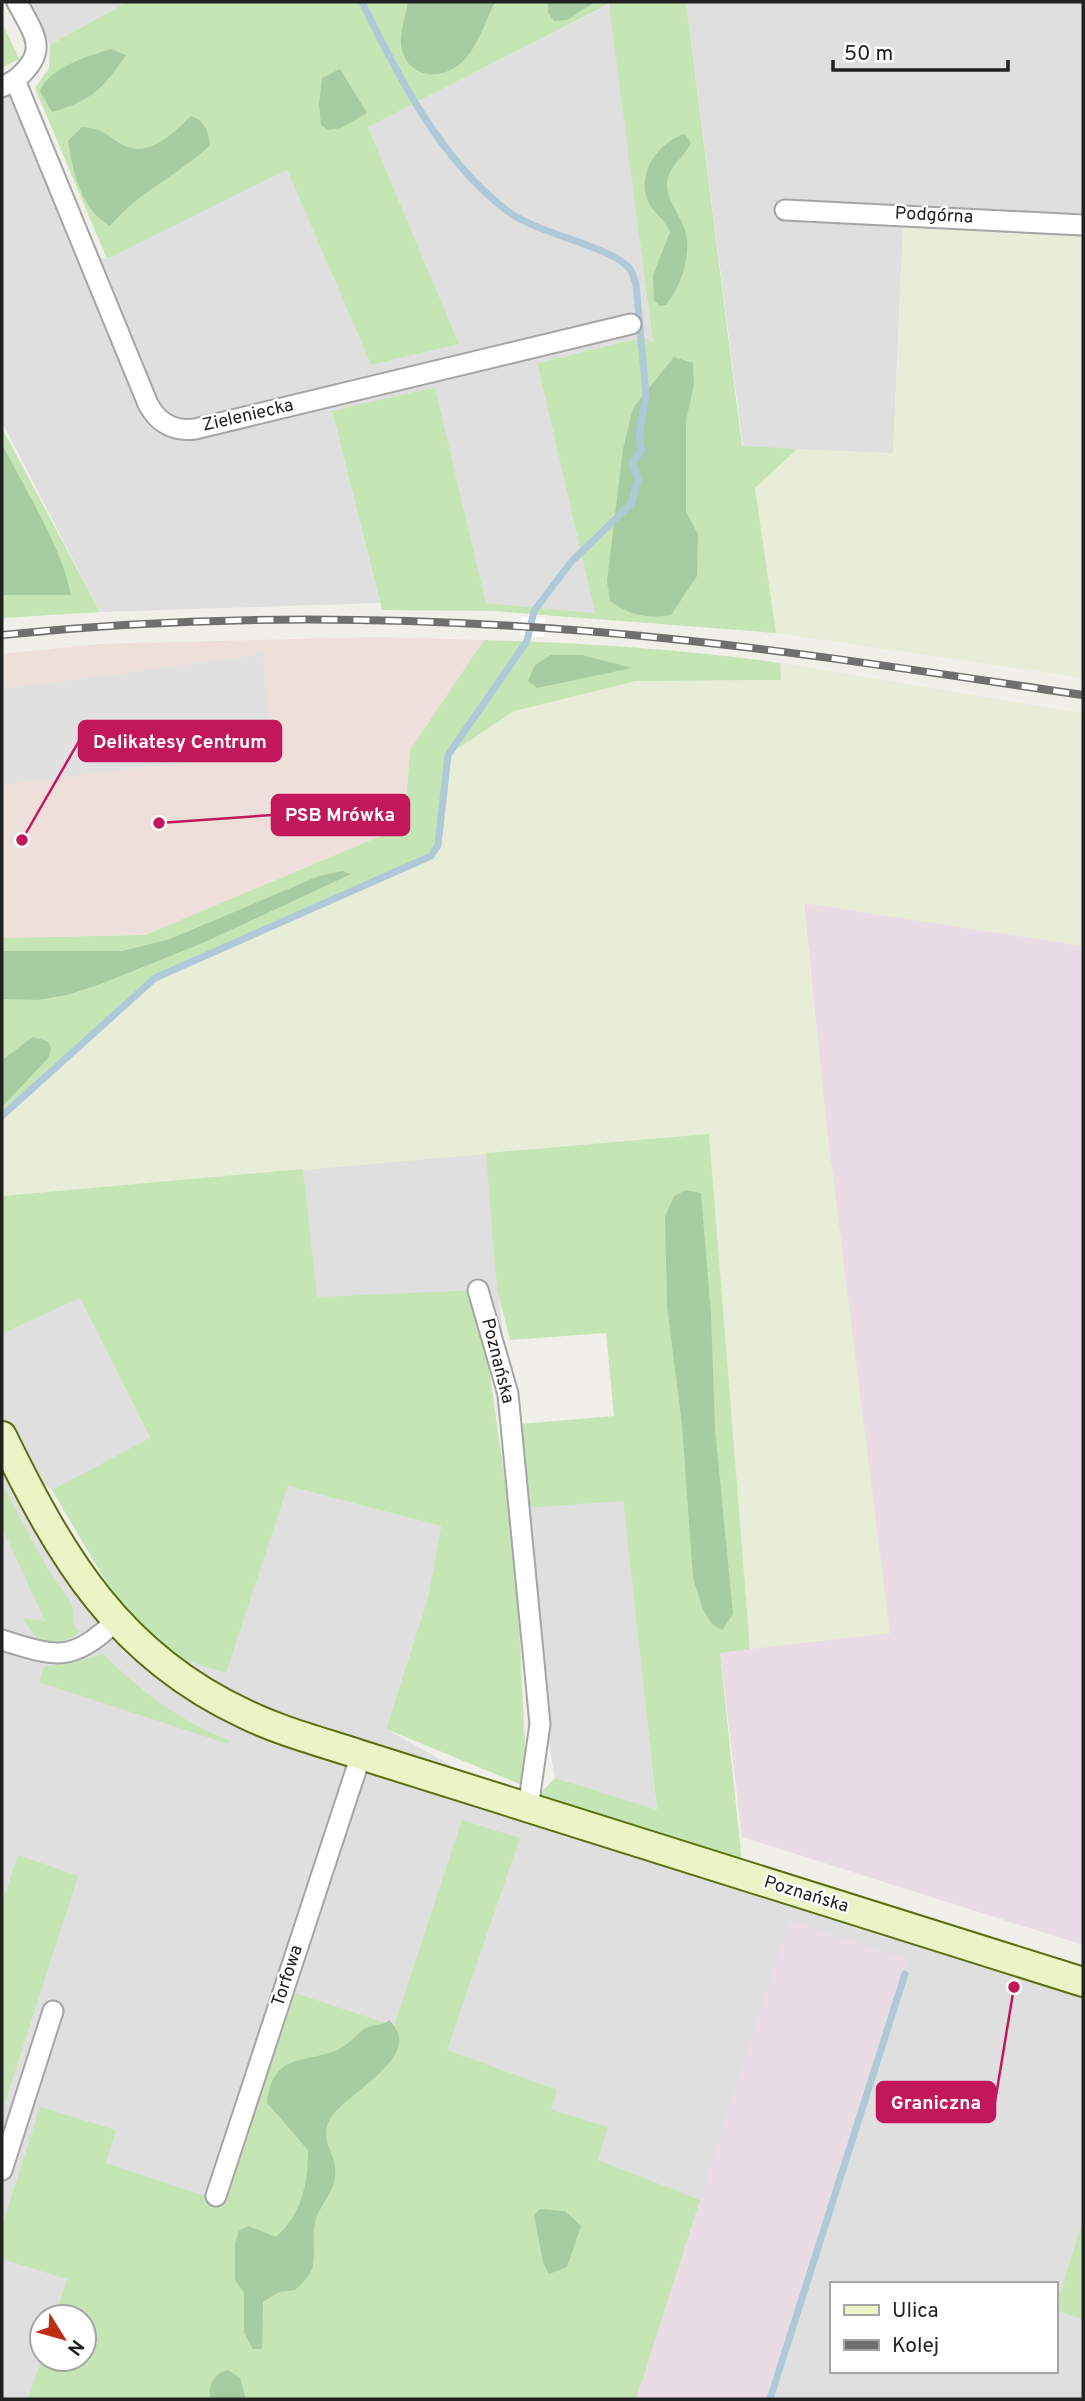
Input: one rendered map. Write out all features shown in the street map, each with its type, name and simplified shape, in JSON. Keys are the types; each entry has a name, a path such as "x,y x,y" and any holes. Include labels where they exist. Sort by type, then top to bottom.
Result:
{"main road":[{"name":"Poznańska","path":"2,1436 62,1549 90,1591 115,1622 162,1664 214,1699 271,1725 361,1755 1083,1982"}],"street":[{"path":"8,83 30,68 37,52 37,40 17,2"},
{"name":"Zieleniecka","path":"8,83 148,404 153,413 168,426 195,429 631,324"},
{"name":"Podgórna","path":"785,210 1083,225"},
{"name":"Poznańska","path":"478,1290 508,1394 539,1712 528,1808"},
{"path":"3,1642 45,1653 73,1652 95,1640 115,1622"},
{"name":"Torfowa","path":"216,2196 361,1755"},
{"path":"2,2170 53,2011"}],"shaded area":[{"path":"30,2 127,2 50,45"},
{"path":"686,2 1083,2 1083,237 903,227 893,454 743,447"},
{"path":"610,4 653,345 644,337 537,363 595,613 486,603 435,387 332,412 380,603 100,612 2,422 2,84 15,80 86,256 107,259 287,170 371,365 459,344 368,127"},
{"path":"377,637 484,640 410,750 404,826 145,935 2,938 2,654 99,644"},
{"path":"262,651 275,752 2,785 2,689 249,656"},
{"path":"780,663 1083,714 1083,1945 742,1837 720,1652 889,1633 825,1113"},
{"path":"486,1153 519,1508 623,1500 657,1811 555,1778 536,1671 537,1811 1083,1983 1083,2399 2,2399 2,1334 80,1298 150,1439 52,1490 18,1467 115,1621 178,1658 226,1672 288,1486 441,1526 428,1597 386,1729 528,1808 527,1589 478,1290 316,1298 303,1169"},
{"path":"789,1920 908,1959 768,2399 636,2399"}],"green space":[{"path":"127,2 686,2 742,446 797,449 755,488 776,633 493,611 382,610 332,411 435,387 486,603 595,613 537,363 644,337 653,343 609,4 368,127 459,344 371,365 287,170 107,259 35,88 49,68 50,45"},
{"path":"408,2 495,2 478,39 465,59 447,71 427,74 418,71 404,57 401,40"},
{"path":"548,2 595,2 567,20 554,21 548,13"},
{"path":"2,22 19,59 2,68"},
{"path":"111,49 126,55 103,85 87,98 52,112 40,91 52,75 71,64"},
{"path":"340,69 367,113 341,128 328,130 321,125 319,104 322,78"},
{"path":"191,116 205,127 210,145 133,203 110,226 100,219 80,189 68,141 82,127 103,132 128,147 146,148 162,140"},
{"path":"685,134 691,143 670,173 667,185 671,201 684,227 686,257 677,288 666,305 660,306 654,300 653,275 670,232 650,205 645,183 651,162 657,153 675,138"},
{"path":"903,227 1083,237 1083,678 776,633 755,488 797,449 893,453"},
{"path":"674,357 693,363 694,385 686,420 686,512 698,534 697,576 671,615 646,616 631,613 610,601 607,581 623,449 633,408"},
{"path":"2,428 100,612 2,618"},
{"path":"2,444 51,538 67,577 71,595 2,595"},
{"path":"484,640 632,647 780,663 781,680 636,681 514,711 448,755 438,845 431,856 156,978 2,1116 2,938 145,935 404,826 410,750"},
{"path":"551,655 582,655 632,668 537,688 528,681 535,665"},
{"path":"780,663 1083,714 1083,946 803,903 825,1113 890,1633 750,1649 708,1135 2,1196 2,1116 155,978 431,856 438,845 448,755 514,711 636,681 780,680"},
{"path":"342,871 351,874 205,942 98,985 67,995 37,1000 2,999 2,951 122,951 170,939 319,876"},
{"path":"33,1037 47,1041 51,1047 49,1057 2,1107 2,1060"},
{"path":"709,1134 750,1649 720,1653 742,1862 538,1796 555,1778 657,1810 623,1501 524,1508 520,1424 614,1416 606,1333 510,1340 497,1289 486,1153"},
{"path":"303,1169 317,1297 478,1290 516,1558 527,1787 386,1729 428,1597 441,1526 288,1486 226,1673 178,1658 118,1602 52,1490 150,1438 80,1298 2,1334 2,1196"},
{"path":"686,1190 701,1193 711,1315 715,1429 733,1614 722,1630 712,1624 703,1610 693,1578 682,1425 667,1306 665,1217 674,1196"},
{"path":"2,1484 46,1566 72,1604 74,1626 80,1631 65,1641 49,1642 37,1639 22,1618 45,1621 2,1527"},
{"path":"103,1654 162,1704 194,1724 229,1740 228,1744 39,1682 45,1666 67,1664"},
{"path":"462,1820 520,1838 447,2050 557,2090 551,2110 608,2127 598,2160 700,2200 636,2399 28,2399 37,2373 98,2373 98,2303 59,2303 67,2279 2,2259 2,2226 40,2107 116,2130 106,2163 226,2203 295,1993 394,2026"},
{"path":"18,1855 78,1876 2,2112 2,1903"},
{"path":"389,2020 398,2034 398,2047 391,2061 337,2110 327,2127 326,2139 334,2161 335,2175 315,2223 311,2272 295,2290 279,2292 263,2302 262,2349 253,2349 244,2333 244,2293 235,2280 235,2243 239,2231 248,2226 276,2237 285,2228 302,2198 308,2163 308,2150 267,2103 271,2086 285,2066 330,2053 343,2047 364,2029"},
{"path":"540,2209 565,2211 581,2226 567,2267 549,2274 543,2262 534,2215"},
{"path":"1083,2220 1083,2319 1057,2311"},
{"path":"228,2370 240,2378 246,2399 211,2399 213,2380"}],"pier":[{"path":"521,617 545,618 544,637 520,635"}],"waterway":[{"path":"2,1116 155,978 431,856 438,845 448,755 527,641 534,611 571,562 631,504 638,479 632,463 642,450 639,435 646,395 636,284 631,271 607,253 520,219 482,189 460,166 422,114 362,2"},
{"path":"770,2399 905,1974"}],"railway":[{"path":"2,635 253,620 505,625 724,645 1083,695"}],"place":[{"name":"PSB Mrówka","path":"159,823"},
{"name":"Delikatesy Centrum","path":"22,840"},
{"name":"Graniczna","path":"1014,1987"}]}
